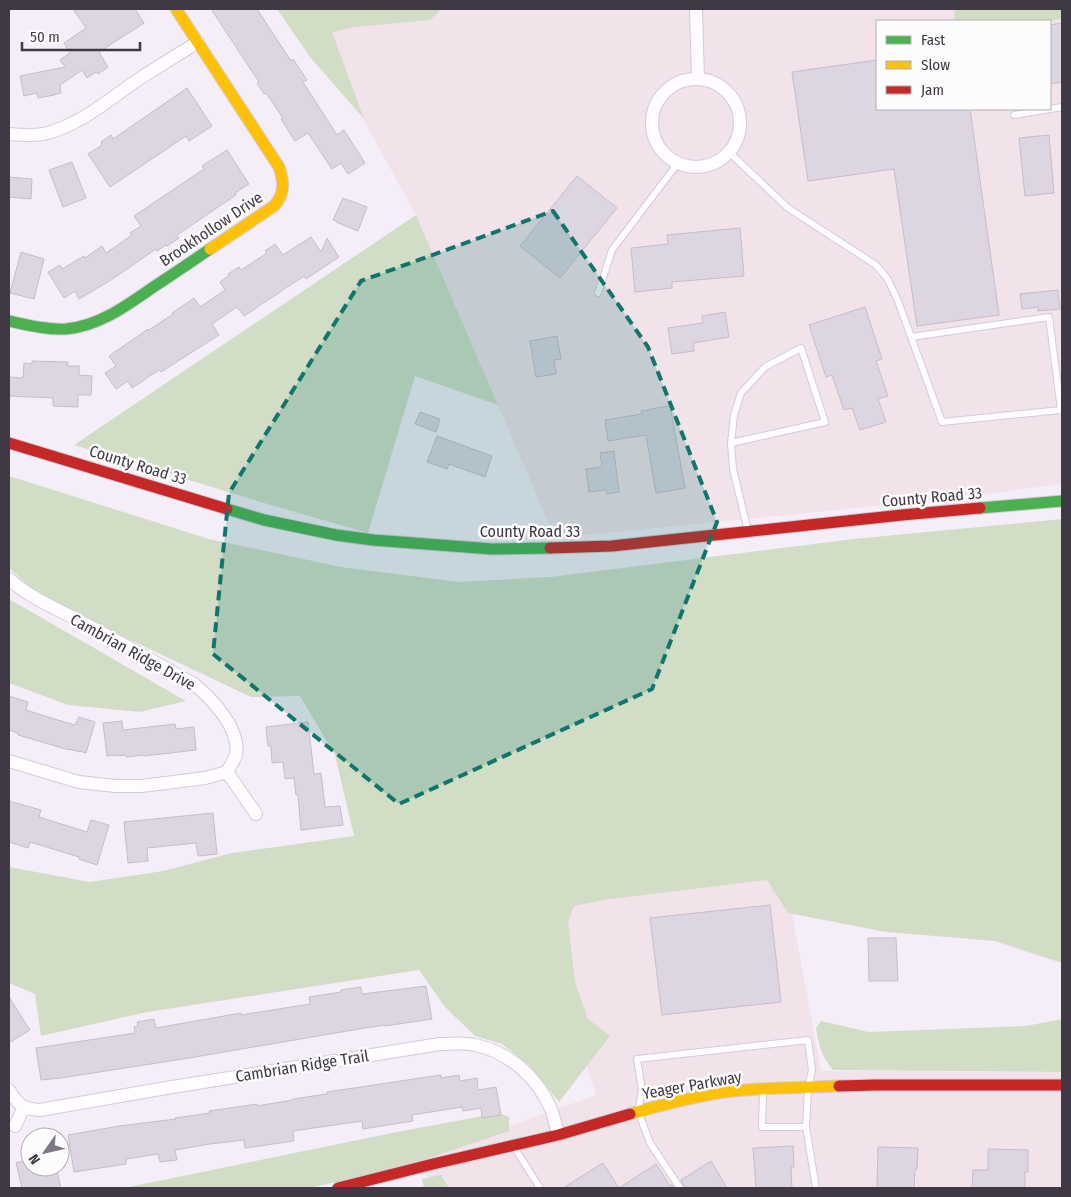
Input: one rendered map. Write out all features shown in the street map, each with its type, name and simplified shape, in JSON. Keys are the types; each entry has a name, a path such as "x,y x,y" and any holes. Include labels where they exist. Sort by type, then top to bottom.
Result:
{"street":[{"name":"Brookhollow Drive","path":"9,321 60,329 87,325 100,320 120,310 274,206 279,200 283,186 279,167 176,9"},
{"path":"696,9 698,78"},
{"path":"9,134 26,136 43,134 71,124 198,42"},
{"path":"698,78 722,87 730,95 736,104 740,126 739,135 730,153 722,160 703,167 692,167 672,160 664,152 654,134 652,122 658,102 670,88 689,79 698,78"},
{"name":"County Road 33","path":"9,443 264,520 336,535 373,540 492,549 612,546 902,515 1062,501"},
{"name":"Cambrian Ridge Drive","path":"9,579 40,601 194,684 223,714 235,738 236,756 227,772"},
{"path":"9,761 79,782 115,786 142,786 205,778 227,772 256,814"},
{"name":"Cambrian Ridge Trail","path":"24,1107 40,1110 166,1088 440,1044 457,1043 486,1047 517,1064 529,1076 548,1104 558,1135"},
{"name":"Yeager Parkway","path":"338,1188 558,1135 638,1111 706,1096 763,1090 876,1085 1062,1085"},
{"path":"9,1090 20,1105 24,1107 15,1126"}],"lane":[{"path":"1014,114 1041,110"},
{"path":"730,153 788,208 876,265 887,278 898,301 911,337 942,422 1061,410 1049,317 911,337"},
{"path":"598,293 612,250 678,163"},
{"path":"731,443 825,422 801,348 765,367 741,393 734,415 731,443 733,469 748,532"},
{"path":"680,1188 650,1143 638,1111 642,1090 637,1059 808,1040 812,1070 808,1088 806,1127 816,1188"},
{"path":"763,1090 762,1127 806,1127"},
{"path":"514,1146 540,1188"}],"highlighted area":[{"path":"553,211 648,347 717,522 652,689 399,804 213,654 229,493 361,281"}],"shaded area":[{"path":"302,9 1062,9 1062,484 956,498 555,538 416,215"},
{"path":"783,864 821,1071 1062,1072 1062,1188 434,1188 416,1160 596,1095 533,907"}],"green space":[{"path":"277,9 441,9 430,20 355,27 332,32 364,119 310,57"},
{"path":"955,9 1062,9 1062,19 1051,20 954,20"},
{"path":"416,215 498,405 415,376 368,533 74,445"},
{"path":"9,476 209,539 341,567 459,582 550,577 854,539 1062,519 1062,963 995,941 886,932 788,913 767,880 603,900 574,906 568,921 575,982 588,1019 610,1036 559,1102 530,1066 502,1044 475,1036 445,1007 419,970 147,1012 41,1036 35,994 9,983 9,867 90,882 163,871 232,853 354,836 335,755 300,696 251,697 42,598 9,568"},
{"path":"9,599 186,701 140,712 68,705 9,683"},
{"path":"1062,1019 1062,1072 833,1070 821,1050 816,1028 821,1021 868,1032 1026,1026"},
{"path":"499,1113 509,1117 509,1131 405,1166 310,1188 124,1188 397,1132"},
{"path":"441,1175 449,1188 424,1188 422,1179"}],"building":[{"path":"73,9 135,9 144,23 99,52 108,67 98,74 96,72 87,78 82,70 60,85 61,93 38,98 37,93 24,96 20,76 65,67 60,60 70,53 64,43 86,28"},
{"path":"211,9 257,9 291,61 293,59 307,80 303,82 337,135 344,130 365,163 348,174 341,163 332,169 308,133 295,141 281,119 283,118 266,93 264,94 257,83 259,82"},
{"path":"1062,23 1062,82 1051,84 1051,25"},
{"path":"876,60 876,110 970,110 999,315 917,326 894,169 808,181 792,72"},
{"path":"187,88 212,126 189,141 186,136 110,187 88,154 102,145 101,142 111,135 113,139"},
{"path":"1049,135 1054,193 1025,196 1019,138"},
{"path":"227,150 249,184 177,235 179,238 167,246 157,251 156,249 79,299 75,291 64,298 48,272 60,265 62,269 84,256 85,258 102,246 106,253 132,235 130,233 141,226 134,216 204,169 202,166"},
{"path":"72,162 86,198 63,207 49,170"},
{"path":"577,176 617,208 560,278 520,246"},
{"path":"9,177 32,179 31,199 9,197"},
{"path":"343,198 367,207 358,231 333,220"},
{"path":"740,228 744,276 672,282 672,288 635,292 631,248 668,244 667,235"},
{"path":"311,237 321,252 327,238 339,257 306,279 304,276 244,316 237,307 212,324 219,335 132,388 128,381 116,389 105,373 116,366 109,356 194,298 200,307 225,290 220,282 228,274 239,267 241,270 267,253 265,251 275,244 283,255"},
{"path":"21,252 44,259 34,299 10,293"},
{"path":"1058,290 1060,309 1038,311 1038,307 1022,309 1020,294"},
{"path":"865,307 882,359 876,361 888,396 878,399 886,422 860,430 852,408 844,410 832,375 826,377 809,325"},
{"path":"725,312 729,337 693,343 694,351 672,354 668,328 703,323 702,316"},
{"path":"557,336 561,359 554,360 556,374 536,377 530,341"},
{"path":"32,361 68,362 67,366 79,366 79,375 92,376 91,395 78,395 78,407 53,406 53,398 9,396 9,377 23,378 24,363 32,364"},
{"path":"670,406 685,488 656,493 646,435 608,441 605,420 642,414 641,411"},
{"path":"420,412 440,419 436,432 415,424"},
{"path":"437,436 492,456 485,477 449,464 447,469 427,462"},
{"path":"614,451 619,492 607,494 606,490 589,492 586,469 602,467 600,453"},
{"path":"9,696 28,702 26,710 58,720 75,725 79,717 95,722 86,753 18,735 18,733 9,730"},
{"path":"122,721 123,730 175,724 176,729 194,727 196,750 144,756 107,756 103,723"},
{"path":"308,722 314,774 321,773 325,807 340,806 343,825 301,830 298,795 296,795 294,778 285,779 283,762 272,763 271,746 268,746 266,727"},
{"path":"9,801 41,810 39,817 87,832 91,820 109,825 97,865 79,859 79,857 30,842 28,848 9,842"},
{"path":"213,813 217,854 198,856 196,843 147,848 148,861 128,863 124,822"},
{"path":"770,905 781,1002 662,1015 650,918"},
{"path":"868,938 896,938 898,981 869,981"},
{"path":"426,986 432,1019 41,1080 36,1048 135,1033 134,1027 138,1026 137,1022 154,1019 156,1028 241,1013 241,1015 310,1004 309,997 341,992 341,990 361,987 362,994"},
{"path":"9,997 30,1030 9,1043"},
{"path":"441,1075 441,1078 459,1075 460,1081 477,1078 478,1090 496,1087 501,1115 482,1118 481,1108 463,1111 462,1107 412,1115 413,1121 363,1129 362,1121 293,1131 294,1141 245,1148 244,1140 210,1144 175,1150 177,1160 160,1162 158,1154 126,1159 126,1164 74,1172 70,1135 176,1119 210,1113 209,1111 257,1104 257,1106 327,1094 327,1092"},
{"path":"793,1146 792,1188 756,1188 753,1148"},
{"path":"878,1147 918,1148 914,1188 877,1188"},
{"path":"988,1149 1028,1150 1028,1172 1025,1172 1025,1188 972,1188 973,1170 988,1170"},
{"path":"711,1161 727,1188 685,1188 681,1180"},
{"path":"20,1162 20,1177 58,1177 61,1188 22,1188 16,1163"},
{"path":"603,1163 619,1188 563,1188"},
{"path":"656,1164 670,1186 672,1185 674,1188 619,1188"}],"traffic: fast":[{"path":"9,321 59,329 90,324 122,308 210,249"},
{"path":"980,508 1062,501"},
{"path":"227,509 264,520 336,535 373,540 492,549 550,548"}],"traffic: slow":[{"path":"176,9 279,167 282,178 282,192 274,206 210,249"},
{"path":"630,1114 681,1100 712,1094 760,1089 839,1086"}],"traffic: jam":[{"path":"9,443 227,509"},
{"path":"550,548 612,546 980,508"},
{"path":"839,1086 1062,1085"},
{"path":"338,1188 558,1135 630,1114"}]}
